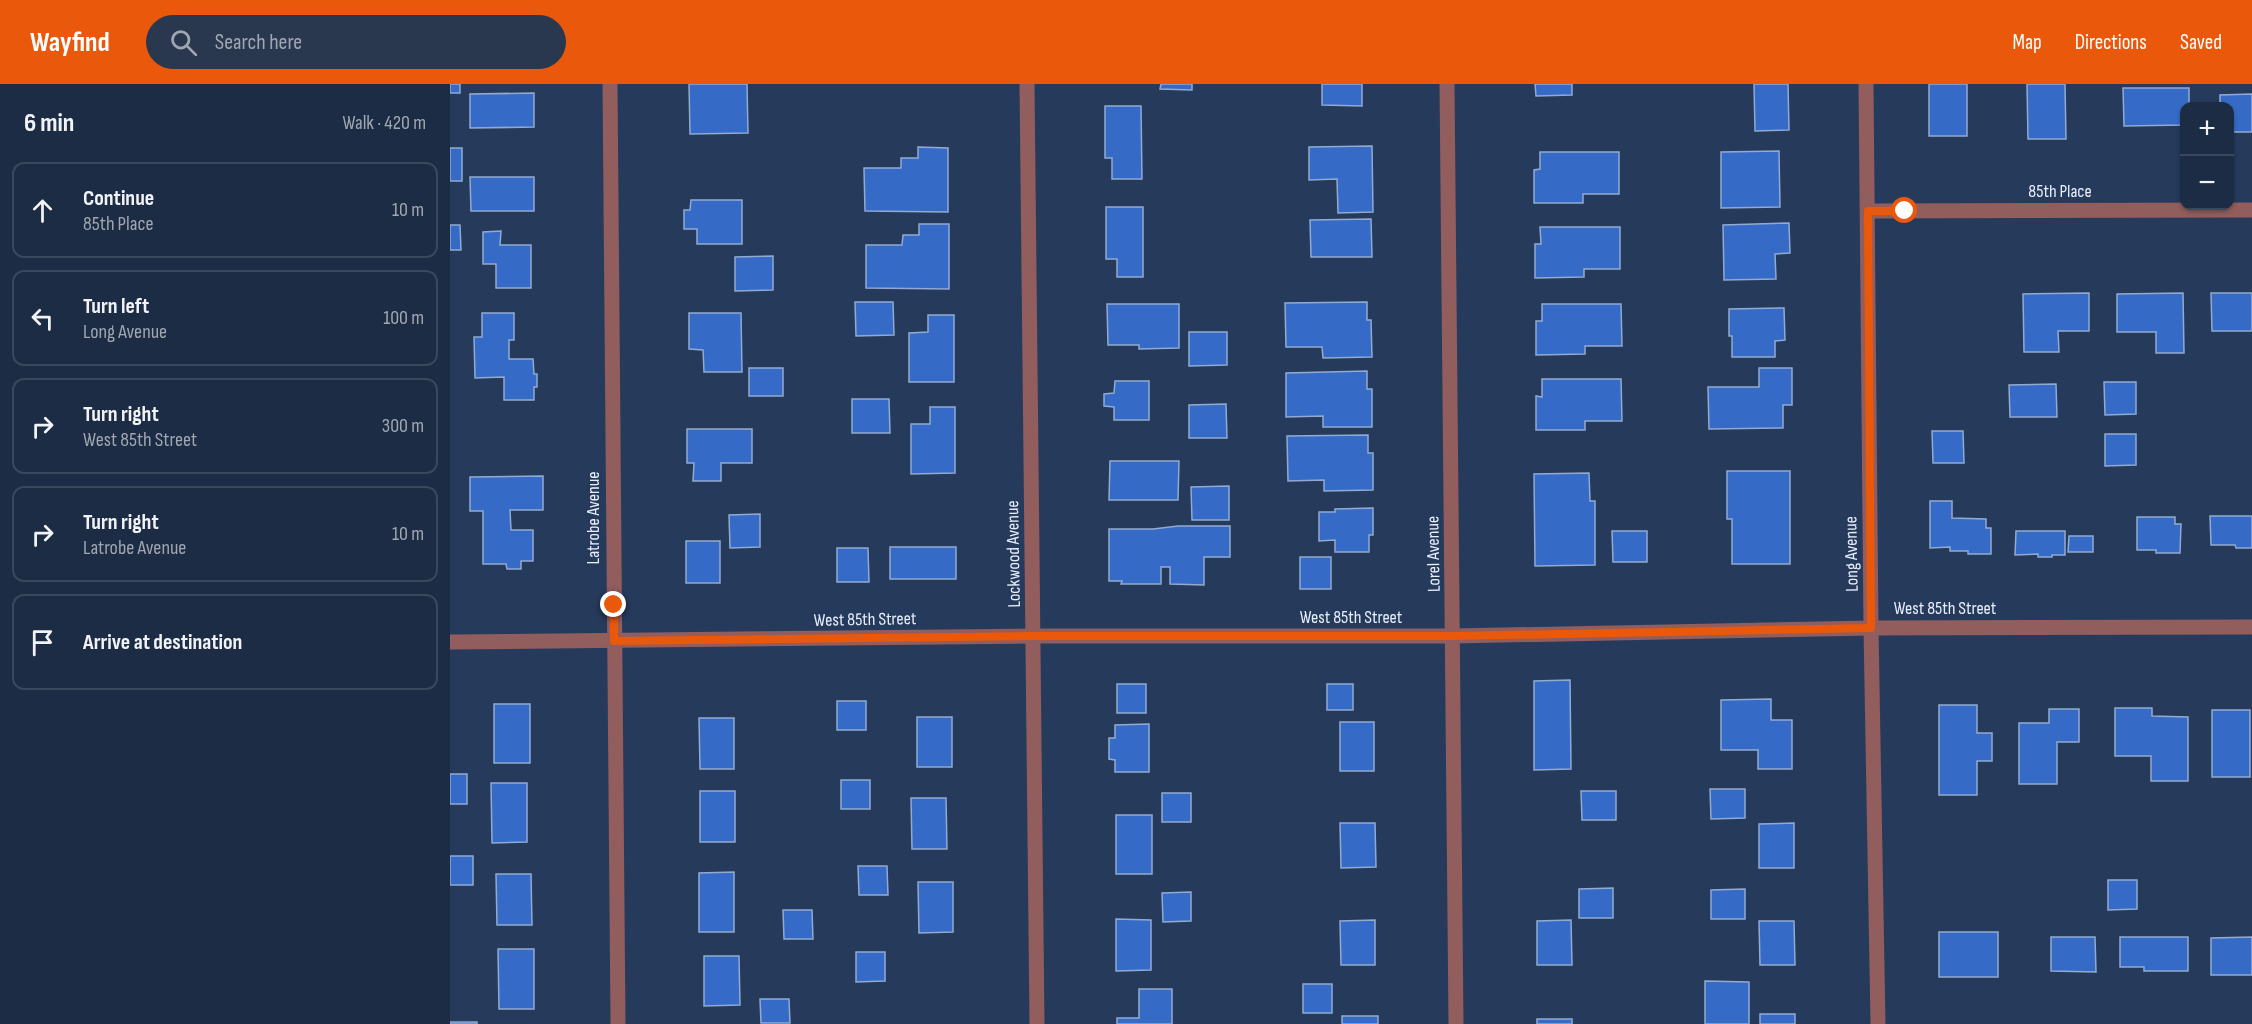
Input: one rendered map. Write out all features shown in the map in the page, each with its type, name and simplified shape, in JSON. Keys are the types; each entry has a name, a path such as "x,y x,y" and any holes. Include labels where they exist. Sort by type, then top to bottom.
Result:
{"street":[{"name":"Latrobe Avenue","path":"610,84 618,1024"},
{"name":"Lockwood Avenue","path":"1027,84 1037,1024"},
{"name":"Lorel Avenue","path":"1447,84 1456,1024"},
{"name":"Long Avenue","path":"1866,84 1871,628 1878,1024"},
{"name":"85th Place","path":"1868,211 2252,210"},
{"name":"West 85th Street","path":"450,642 1033,636 1453,636 1871,628 2252,627"}],"building":[{"path":"450,84 460,84 460,93 450,93"},
{"path":"689,84 747,84 748,133 690,134"},
{"path":"1161,84 1192,84 1192,90 1160,89"},
{"path":"1322,84 1362,84 1362,106 1322,105"},
{"path":"1535,84 1572,84 1572,95 1536,96"},
{"path":"1754,84 1788,84 1789,130 1755,131"},
{"path":"1929,84 1967,84 1967,136 1929,136"},
{"path":"2027,84 2065,84 2066,139 2028,139"},
{"path":"2123,88 2189,88 2189,102 2180,102 2180,125 2124,126"},
{"path":"534,93 534,127 470,128 470,94"},
{"path":"2252,94 2252,132 2234,132 2234,102 2220,102 2220,95"},
{"path":"1105,106 1141,106 1142,179 1112,179 1112,158 1105,158"},
{"path":"1372,146 1373,212 1338,213 1337,179 1309,180 1309,147"},
{"path":"918,147 948,148 948,212 865,211 864,168 901,168 901,158 918,158"},
{"path":"450,148 462,148 462,181 450,181"},
{"path":"1779,151 1780,207 1721,208 1721,152"},
{"path":"1540,152 1619,152 1619,194 1583,194 1583,203 1534,203 1534,170 1540,169"},
{"path":"470,177 534,177 534,211 471,211"},
{"path":"691,200 742,200 742,244 697,244 697,229 684,229 684,210 690,210"},
{"path":"1106,207 1143,207 1143,277 1117,277 1117,259 1106,259"},
{"path":"1371,219 1372,257 1311,257 1310,220"},
{"path":"1789,223 1790,253 1775,254 1776,279 1724,280 1723,225"},
{"path":"919,224 949,224 949,289 866,288 866,245 902,245 903,235 919,235"},
{"path":"450,225 460,225 461,250 450,250"},
{"path":"1540,227 1620,227 1620,269 1584,269 1584,277 1535,278 1535,244 1541,244"},
{"path":"501,231 500,245 531,245 531,288 496,288 496,264 483,264 483,232"},
{"path":"773,256 773,290 735,291 735,257"},
{"path":"2089,293 2089,331 2058,331 2059,352 2024,352 2023,294"},
{"path":"2183,293 2184,353 2156,353 2156,332 2117,332 2117,294"},
{"path":"2211,293 2252,293 2252,331 2212,331"},
{"path":"855,302 893,302 894,335 856,336"},
{"path":"1367,302 1367,320 1371,320 1372,357 1323,358 1322,347 1286,347 1285,303"},
{"path":"1107,304 1179,304 1179,348 1139,349 1139,345 1108,345"},
{"path":"1542,304 1621,304 1622,346 1585,346 1585,354 1536,355 1536,321 1542,321"},
{"path":"1784,308 1785,340 1775,341 1775,357 1732,357 1729,309"},
{"path":"482,313 514,313 514,340 509,340 509,359 533,359 534,374 537,374 534,400 504,400 504,377 475,378 474,337 482,337"},
{"path":"689,313 741,313 742,372 704,372 703,350 689,349"},
{"path":"928,315 954,315 954,382 909,382 909,333 928,332"},
{"path":"1189,332 1227,332 1227,365 1189,366"},
{"path":"749,368 783,368 783,396 749,396"},
{"path":"1759,368 1792,368 1792,405 1783,405 1783,428 1709,429 1708,387 1759,387"},
{"path":"1367,371 1367,389 1372,389 1372,427 1323,427 1323,416 1286,417 1286,373"},
{"path":"1542,379 1621,379 1622,421 1585,421 1585,430 1536,430 1536,396 1542,397"},
{"path":"1115,381 1149,381 1149,420 1114,420 1114,407 1104,406 1104,394 1114,393"},
{"path":"2104,382 2136,382 2136,414 2105,415"},
{"path":"2056,384 2057,417 2010,417 2009,385"},
{"path":"852,399 889,399 890,433 852,433"},
{"path":"1226,404 1227,438 1189,438 1189,405"},
{"path":"930,407 955,407 955,473 911,474 911,424 930,424"},
{"path":"687,429 752,429 752,463 721,463 721,481 693,481 694,463 687,463"},
{"path":"1932,431 1963,431 1964,463 1933,463"},
{"path":"2105,434 2136,434 2136,465 2105,466"},
{"path":"1368,435 1368,453 1373,453 1373,490 1324,491 1324,480 1288,481 1287,436"},
{"path":"1110,461 1179,461 1178,500 1109,500"},
{"path":"1727,471 1790,471 1790,564 1732,564 1732,519 1727,519"},
{"path":"1589,473 1590,501 1595,501 1595,565 1535,566 1534,474"},
{"path":"543,476 543,510 510,510 511,530 533,530 533,561 521,561 521,569 507,569 506,564 483,564 483,511 470,511 470,477"},
{"path":"1229,486 1229,520 1192,520 1191,487"},
{"path":"1930,501 1952,501 1952,518 1986,519 1986,528 1991,528 1991,554 1950,551 1950,547 1930,548"},
{"path":"1373,508 1373,535 1369,535 1369,552 1335,552 1335,540 1319,541 1319,512 1335,512 1335,509"},
{"path":"760,514 760,547 730,548 729,515"},
{"path":"2210,516 2252,516 2252,548 2211,545"},
{"path":"2137,517 2175,517 2175,524 2181,524 2180,553 2137,550"},
{"path":"1178,526 1230,526 1230,557 1204,557 1204,585 1170,584 1170,567 1161,567 1161,584 1121,584 1122,581 1109,581 1109,529 1153,529"},
{"path":"1612,531 1647,531 1647,562 1613,562"},
{"path":"2016,531 2065,531 2065,555 2038,557 2038,554 2015,555"},
{"path":"2069,536 2093,536 2093,552 2068,552"},
{"path":"686,541 720,541 720,583 686,583"},
{"path":"890,547 956,547 956,579 890,579"},
{"path":"837,548 868,548 869,582 837,582"},
{"path":"1300,557 1331,557 1331,589 1300,589"},
{"path":"1570,680 1571,769 1534,770 1534,681"},
{"path":"1117,684 1146,684 1146,713 1117,713"},
{"path":"1327,684 1353,684 1353,710 1327,710"},
{"path":"1771,699 1771,720 1792,720 1792,769 1758,769 1758,750 1721,750 1721,700"},
{"path":"837,701 866,701 866,730 837,730"},
{"path":"494,704 530,704 530,763 494,763"},
{"path":"1939,705 1977,705 1977,733 1992,733 1992,761 1977,761 1977,795 1939,795"},
{"path":"2115,708 2152,708 2152,716 2188,717 2188,781 2151,781 2151,756 2115,756"},
{"path":"2049,709 2079,709 2079,742 2057,742 2057,784 2019,784 2019,723 2049,723"},
{"path":"2212,710 2250,710 2250,777 2212,777"},
{"path":"917,717 952,717 952,767 917,767"},
{"path":"699,718 734,718 734,769 700,769"},
{"path":"1340,722 1374,722 1374,771 1340,771"},
{"path":"1149,724 1149,772 1115,772 1115,760 1109,759 1109,738 1115,738 1115,725"},
{"path":"450,774 467,774 467,804 450,804"},
{"path":"841,780 870,780 870,809 841,809"},
{"path":"491,783 527,783 527,842 492,843"},
{"path":"1710,789 1745,789 1745,818 1711,819"},
{"path":"700,791 735,791 735,842 700,842"},
{"path":"1581,791 1616,791 1616,820 1582,820"},
{"path":"1162,793 1191,793 1191,822 1162,822"},
{"path":"911,798 946,798 947,849 912,849"},
{"path":"1116,815 1152,815 1152,874 1116,874"},
{"path":"1340,823 1375,823 1376,867 1341,868"},
{"path":"1794,823 1794,868 1759,868 1759,824"},
{"path":"450,856 473,856 473,885 450,885"},
{"path":"858,866 887,866 888,895 859,895"},
{"path":"734,872 734,932 699,932 699,873"},
{"path":"496,874 531,874 532,925 497,925"},
{"path":"2108,880 2137,880 2137,909 2108,910"},
{"path":"918,882 953,882 953,932 919,933"},
{"path":"1613,888 1613,918 1579,918 1579,889"},
{"path":"1745,889 1745,919 1711,919 1711,890"},
{"path":"1191,892 1191,921 1163,922 1162,893"},
{"path":"783,910 812,910 813,939 784,939"},
{"path":"1116,919 1151,920 1151,970 1116,971"},
{"path":"1375,920 1375,965 1341,965 1340,921"},
{"path":"1571,920 1572,965 1537,965 1537,921"},
{"path":"1759,921 1794,921 1795,965 1760,965"},
{"path":"1939,932 1998,932 1998,977 1939,977"},
{"path":"2051,937 2095,937 2096,972 2051,971"},
{"path":"2120,937 2188,937 2188,971 2144,971 2144,967 2120,967"},
{"path":"2252,937 2252,975 2211,975 2211,938"},
{"path":"498,949 534,949 534,1009 499,1009"},
{"path":"856,952 885,952 885,981 856,982"},
{"path":"704,956 739,956 740,1005 704,1006"},
{"path":"1705,981 1749,982 1749,1024 1705,1024"},
{"path":"1303,984 1332,984 1332,1013 1303,1013"},
{"path":"1139,989 1172,989 1172,1024 1117,1024 1117,1018 1139,1018"},
{"path":"760,999 789,999 790,1023 761,1023"},
{"path":"1760,1014 1795,1014 1795,1024 1760,1024"},
{"path":"1342,1016 1378,1016 1378,1024 1342,1024"},
{"path":"1537,1019 1572,1019 1572,1024 1537,1024"},
{"path":"450,1022 477,1022 477,1024 450,1024"}],"route":[{"path":"614,605 614,641 1033,636 1453,636 1871,628 1868,211 1905,211"}]}
